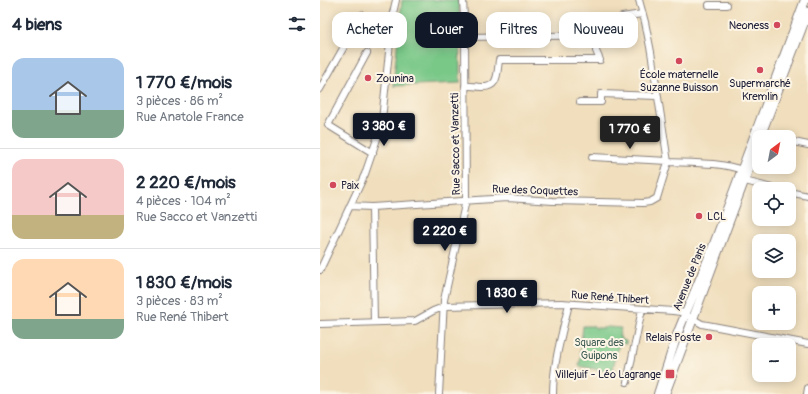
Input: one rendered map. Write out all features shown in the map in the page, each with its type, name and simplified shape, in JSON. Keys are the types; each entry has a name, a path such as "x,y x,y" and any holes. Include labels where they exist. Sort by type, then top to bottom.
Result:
{"main road":[{"path":"741,180 805,0"},
{"path":"763,130 808,12"},
{"path":"744,170 752,154"},
{"name":"Avenue de Paris","path":"658,394 686,315 741,180"},
{"name":"Avenue de Paris","path":"665,394 694,320 741,180"}],"street":[{"path":"320,270 373,153 382,120 396,0"},
{"name":"Rue Sacco et Vanzetti","path":"463,0 464,12"},
{"path":"639,0 650,52 668,161"},
{"path":"709,5 727,5"},
{"path":"638,15 642,14"},
{"path":"478,37 559,36"},
{"path":"320,89 343,48"},
{"name":"Rue Sacco et Vanzetti","path":"439,394 443,307 466,200 466,48"},
{"path":"465,85 487,87 492,85 495,80 499,60 600,60 596,48"},
{"path":"367,54 328,125 373,153"},
{"path":"580,102 601,102 602,94 657,96"},
{"path":"796,142 808,145"},
{"path":"592,157 718,164 744,170"},
{"name":"Rue des Coquettes","path":"350,206 372,207 507,198 650,202 656,198 668,161"},
{"path":"741,180 752,183"},
{"path":"796,193 808,196"},
{"path":"372,207 374,322"},
{"name":"Rue René Thibert","path":"320,324 415,321 443,307 554,303 673,311 686,315 702,324 808,344"},
{"path":"553,394 556,365 569,304"},
{"path":"627,382 642,309"},
{"path":"808,388 808,394"}],"green space":[{"path":"402,0 459,0 459,12 415,12 415,48 460,48 460,83 393,86 397,48 407,48 407,12 401,12"},
{"name":"Square des Guipons","path":"593,325 595,328 605,328 607,326 621,328 619,337 621,337 620,339 626,341 626,344 619,343 613,368 616,370 616,373 579,366 582,353 580,353 583,326"}],"place":[{"name":"Neoness","path":"777,25"},
{"name":"École maternelle Suzanne Buisson","path":"679,61"},
{"name":"Supermarché Kremlin","path":"760,70"},
{"name":"Zounina","path":"368,78"},
{"name":"Paix","path":"333,185"},
{"name":"LCL","path":"699,216"},
{"name":"Relais Poste","path":"709,337"},
{"name":"Villejuif - Léo Lagrange","path":"670,374"}]}
